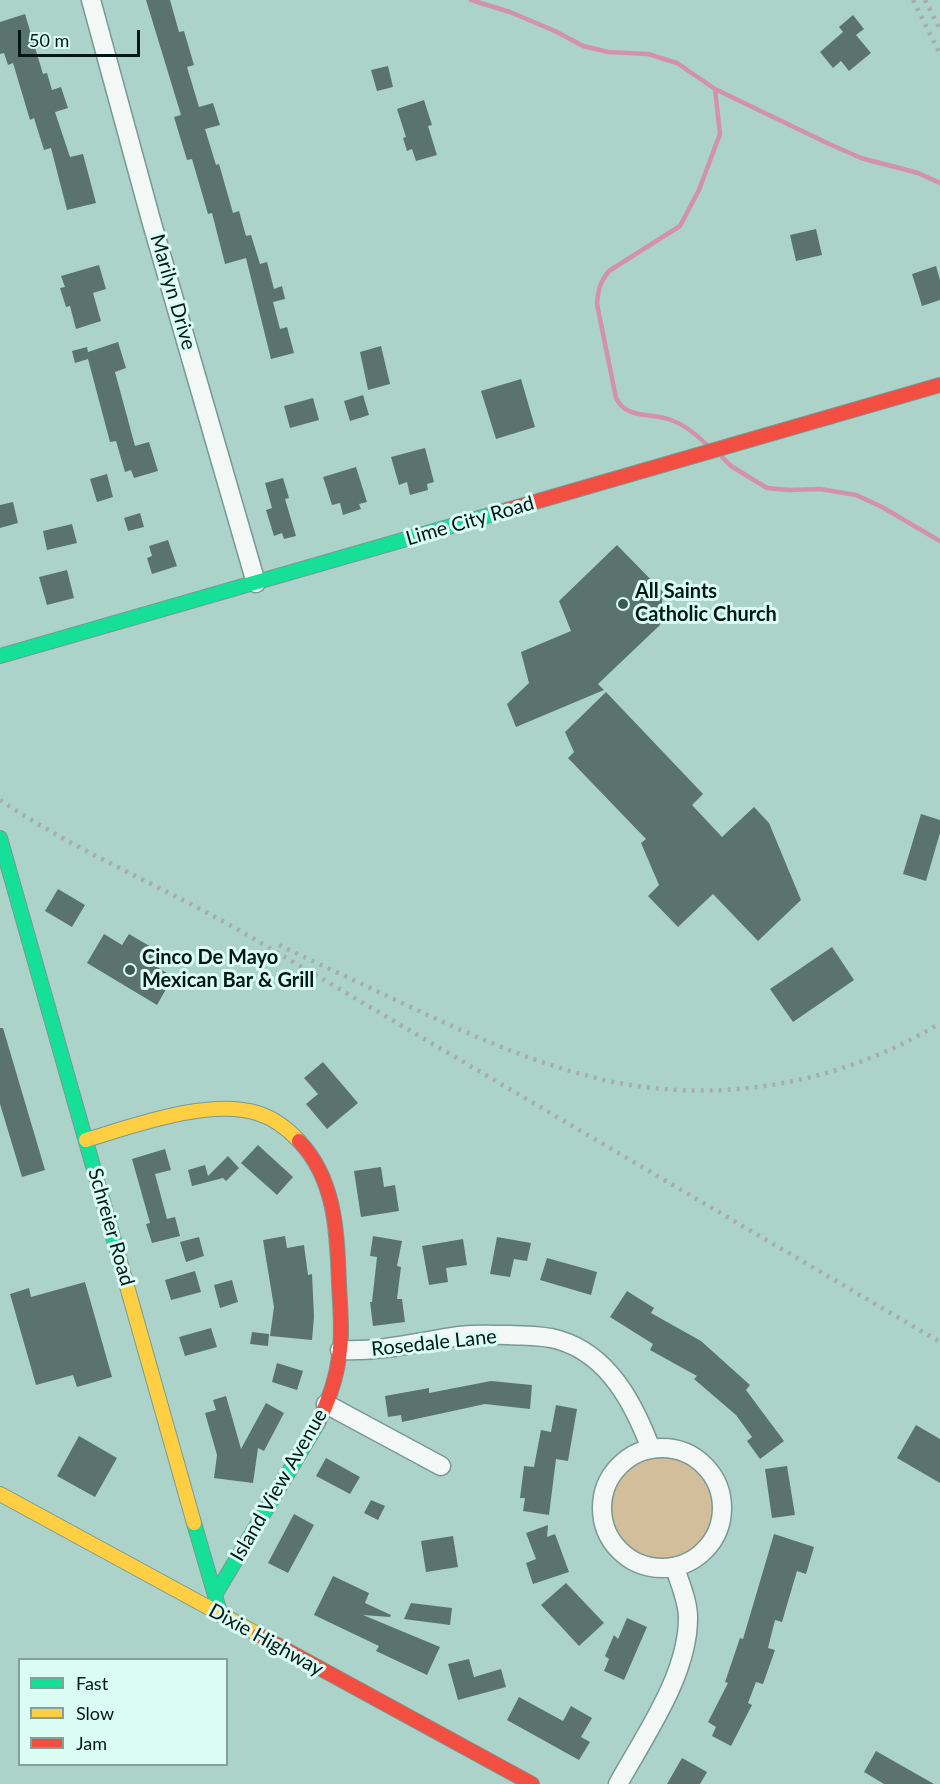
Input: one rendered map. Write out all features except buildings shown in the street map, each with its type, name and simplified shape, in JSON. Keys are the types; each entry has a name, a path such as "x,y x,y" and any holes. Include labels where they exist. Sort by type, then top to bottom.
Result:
{"street":[{"name":"Marilyn Drive","path":"91,0 151,220 256,583"},
{"name":"Lime City Road","path":"0,656 940,385"},
{"name":"Schreier Road","path":"0,838 221,1616"},
{"name":"Island View Avenue","path":"86,1140 198,1111 224,1109 261,1114 282,1125 303,1143 317,1162 331,1195 338,1255 340,1350 326,1404 296,1463 215,1595"},
{"name":"Rosedale Lane","path":"340,1350 387,1349 478,1334 541,1336 560,1341 595,1360 612,1376 641,1421 651,1449"},
{"path":"326,1404 441,1466"},
{"path":"670,1448 694,1457 713,1475 722,1498 723,1511 717,1534 701,1555 692,1562 675,1568 639,1565 628,1559 619,1552 606,1533 602,1520 605,1488 611,1475 627,1459 651,1449 670,1448"},
{"name":"Dixie Highway","path":"0,1494 532,1784"},
{"path":"618,1784 667,1694 681,1662 687,1639 688,1616 685,1598 675,1568"}],"shaded area":[{"path":"663,1456 683,1460 700,1471 711,1488 715,1508 711,1528 700,1545 683,1556 663,1560 643,1556 626,1545 615,1528 611,1508 615,1488 626,1471 643,1460"}],"waterway":[{"path":"471,0 510,12 583,46 608,52 648,54 677,63 715,89 827,143 861,158 918,173 940,183"},
{"path":"706,444 690,430 676,422 633,413 621,405 616,398 597,304 600,286 609,271 680,226 699,190 720,134 715,89"},
{"path":"722,457 731,466 767,488 820,489 856,495 882,507 940,541"}],"railway":[{"path":"913,0 940,54"},
{"path":"925,0 940,29"},
{"path":"0,800 90,853 244,933 940,1342"},
{"path":"279,945 491,1043 572,1072 643,1087 687,1090 731,1089 775,1084 819,1075 861,1062 940,1023"}],"traffic: fast":[{"path":"0,656 507,510"},
{"path":"0,838 119,1258"},
{"path":"215,1595 318,1423"},
{"path":"194,1523 221,1616"}],"traffic: slow":[{"path":"86,1140 148,1121 194,1111 238,1109 269,1118 280,1124 299,1141"},
{"path":"119,1258 194,1523"},
{"path":"0,1494 259,1635"}],"traffic: jam":[{"path":"507,510 940,385"},
{"path":"299,1141 321,1173 332,1208 337,1245 341,1320 340,1348 334,1382 318,1423"},
{"path":"259,1635 532,1784"}],"place":[{"name":"All Saints Catholic Church","path":"623,604"},
{"name":"Cinco De Mayo Mexican Bar & Grill","path":"130,970"}]}
